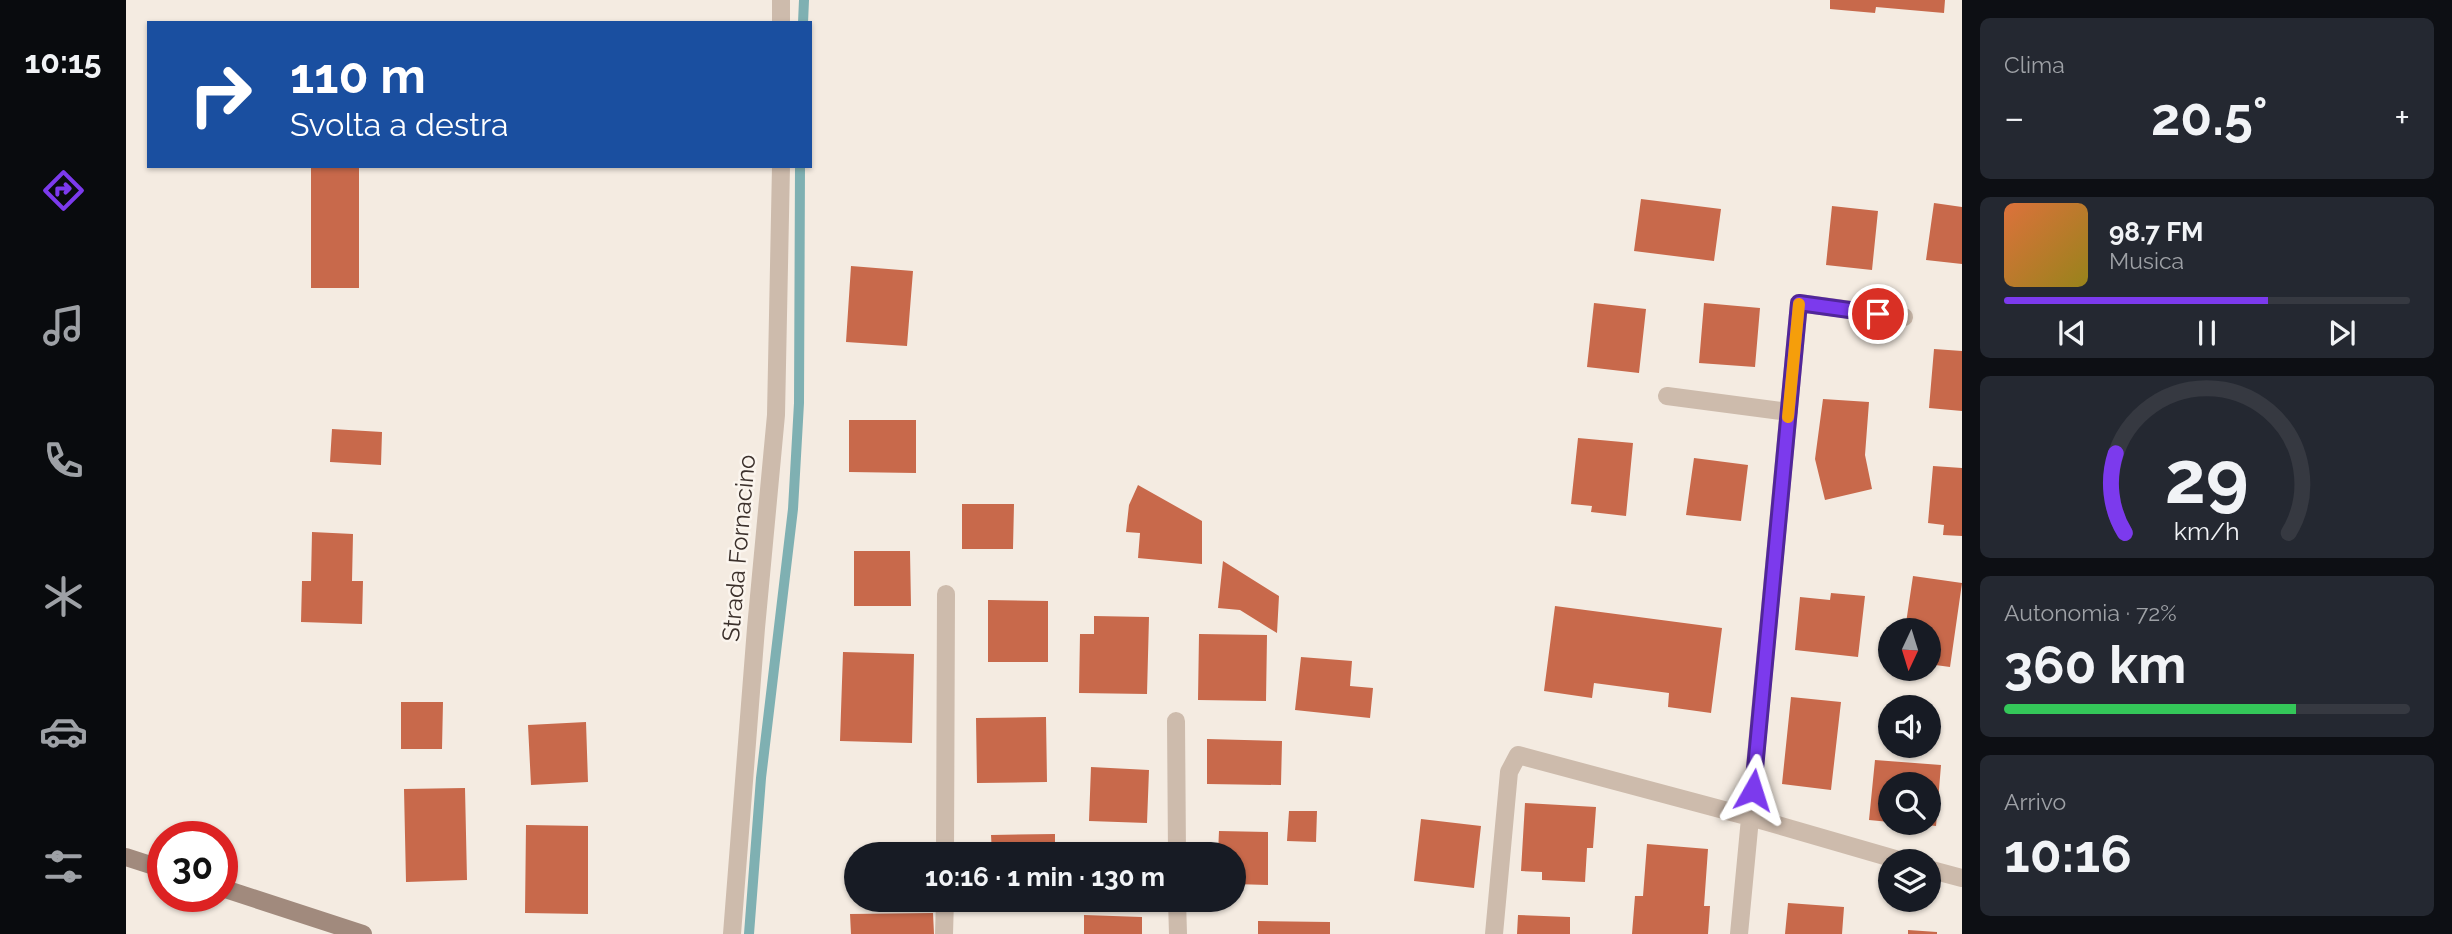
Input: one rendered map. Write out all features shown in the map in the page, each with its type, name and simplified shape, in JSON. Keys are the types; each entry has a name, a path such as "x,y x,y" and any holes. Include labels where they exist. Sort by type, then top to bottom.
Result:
{"street":[{"path":"782,0 782,21"},
{"name":"Strada Fornacino","path":"732,934 776,415 781,168"},
{"path":"1739,934 1799,303 1904,317"},
{"path":"1667,396 1789,412"},
{"path":"945,842 946,594"},
{"path":"1177,721 1177,842"},
{"path":"1494,934 1509,772 1518,755 1878,854"},
{"path":"126,857 147,864"},
{"path":"1941,872 1962,878"},
{"path":"238,893 362,934"},
{"path":"944,934 945,912"},
{"path":"1177,912 1178,934"}],"building":[{"path":"1830,0 1945,0 1944,13 1876,7 1875,13 1830,9"},
{"path":"311,168 359,168 359,288 311,288"},
{"path":"1641,199 1721,209 1714,261 1634,251"},
{"path":"1934,203 1962,207 1962,264 1926,260"},
{"path":"1832,206 1878,211 1872,270 1826,265"},
{"path":"851,266 913,271 907,346 846,342"},
{"path":"1594,303 1646,309 1639,373 1587,367"},
{"path":"1704,303 1760,308 1755,367 1699,363"},
{"path":"1934,349 1962,351 1962,411 1929,408"},
{"path":"1823,399 1869,402 1865,455 1872,489 1825,500 1815,459"},
{"path":"849,420 916,420 916,473 849,472"},
{"path":"332,429 382,432 381,465 330,462"},
{"path":"1578,438 1633,443 1626,516 1591,512 1592,506 1571,504"},
{"path":"1694,458 1748,465 1741,521 1686,515"},
{"path":"1933,466 1962,468 1962,536 1943,535 1944,525 1928,523"},
{"path":"1138,485 1202,521 1202,564 1138,558 1140,533 1126,532 1129,505"},
{"path":"962,504 1014,504 1013,549 962,549"},
{"path":"312,532 353,534 352,581 363,581 362,624 301,622 302,581 311,581"},
{"path":"854,551 910,551 911,606 854,606"},
{"path":"1223,561 1279,596 1277,633 1240,610 1218,608"},
{"path":"1913,576 1962,583 1950,667 1941,666 1941,618 1907,618"},
{"path":"1831,593 1865,596 1858,657 1795,650 1800,597 1830,600"},
{"path":"988,600 1048,601 1048,662 988,662"},
{"path":"1555,606 1722,628 1711,713 1668,707 1669,693 1594,683 1592,698 1544,691"},
{"path":"1094,616 1149,617 1147,694 1079,693 1080,634 1094,634"},
{"path":"1199,634 1267,635 1266,701 1198,700"},
{"path":"843,652 914,654 912,743 840,741"},
{"path":"1301,657 1352,661 1350,686 1373,688 1370,718 1295,710"},
{"path":"1791,697 1841,702 1831,790 1782,784"},
{"path":"401,702 443,702 442,749 401,749"},
{"path":"1046,717 1047,782 977,783 976,718"},
{"path":"586,722 588,782 531,785 528,725"},
{"path":"1207,739 1282,741 1281,785 1207,784"},
{"path":"1875,760 1941,765 1940,772 1878,772 1878,821 1869,820"},
{"path":"1091,767 1149,770 1147,823 1089,821"},
{"path":"465,788 467,880 406,882 404,789"},
{"path":"1525,803 1596,807 1593,848 1587,848 1585,882 1542,880 1542,872 1521,871"},
{"path":"1289,811 1317,811 1316,842 1287,841"},
{"path":"1421,819 1481,826 1474,888 1414,881"},
{"path":"526,825 588,826 588,914 525,913"},
{"path":"1219,831 1268,832 1268,885 1246,884 1246,842 1219,842"},
{"path":"1055,834 1055,842 991,842 991,835"},
{"path":"1647,844 1708,849 1704,906 1710,906 1708,934 1632,934 1635,896 1643,896"},
{"path":"1788,903 1844,907 1842,934 1785,934"},
{"path":"933,913 934,934 851,934 850,914"},
{"path":"1084,915 1142,917 1142,934 1084,934"},
{"path":"1518,915 1570,917 1570,934 1517,934"},
{"path":"1258,921 1330,922 1330,934 1258,934"},
{"path":"1908,930 1937,932 1937,934 1908,934"}],"waterway":[{"path":"803,21 804,0"},
{"path":"749,934 761,778 793,509 799,403 800,168"}],"slow traffic":[{"path":"1788,417 1799,304"}],"route":[{"path":"1753,790 1799,303 1878,314"}]}
